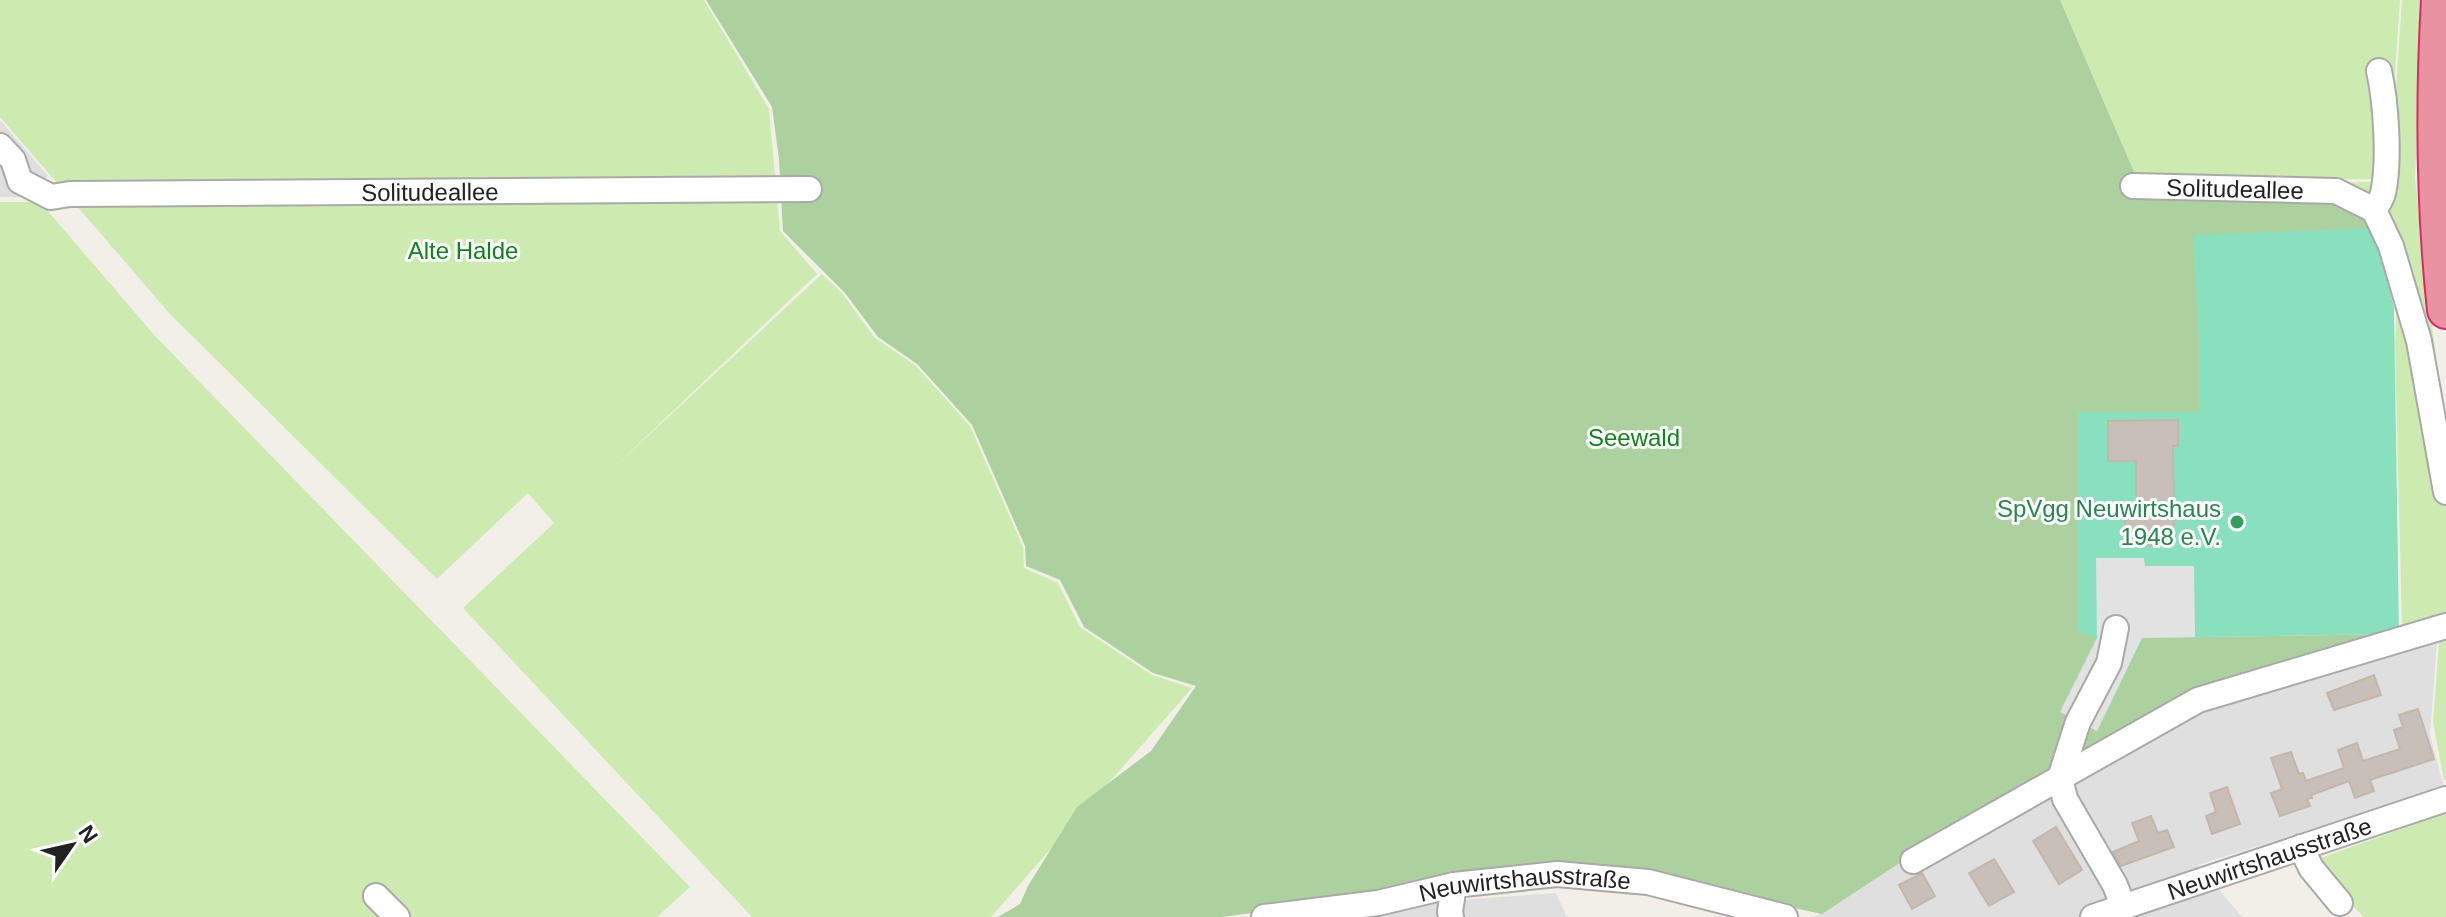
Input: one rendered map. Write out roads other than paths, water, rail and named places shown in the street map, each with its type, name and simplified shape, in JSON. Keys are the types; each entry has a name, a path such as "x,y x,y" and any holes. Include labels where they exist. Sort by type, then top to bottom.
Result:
{"highway":[{"path":"2440,0 2436,193 2446,310"}],"street":[{"path":"2379,71 2384,96 2386,144 2383,195 2374,210 2391,246 2419,341 2446,492"},
{"path":"0,146 13,160 10,186"},
{"name":"Solitudeallee","path":"10,186 51,197 86,194 809,189"},
{"name":"Solitudeallee","path":"2133,186 2336,191 2374,210"},
{"path":"1913,861 2198,700 2446,626"},
{"path":"2116,628 2109,663 2078,722 2060,778 2065,799 2115,885 2123,906"},
{"name":"Neuwirtshausstraße","path":"2093,917 2123,906 2307,865 2446,799"},
{"path":"2307,865 2340,903"},
{"name":"Neuwirtshausstraße","path":"1264,917 1378,903 1454,885 1557,874 1648,882 1773,915"},
{"path":"1451,917 1454,885"},
{"path":"376,896 397,917"}],"place":[{"name":"SpVgg Neuwirtshaus 1948 e.V.","path":"2237,522"}],"park label":[{"name":"Alte Halde","path":"463,250"},
{"name":"Seewald","path":"1634,437"}]}
